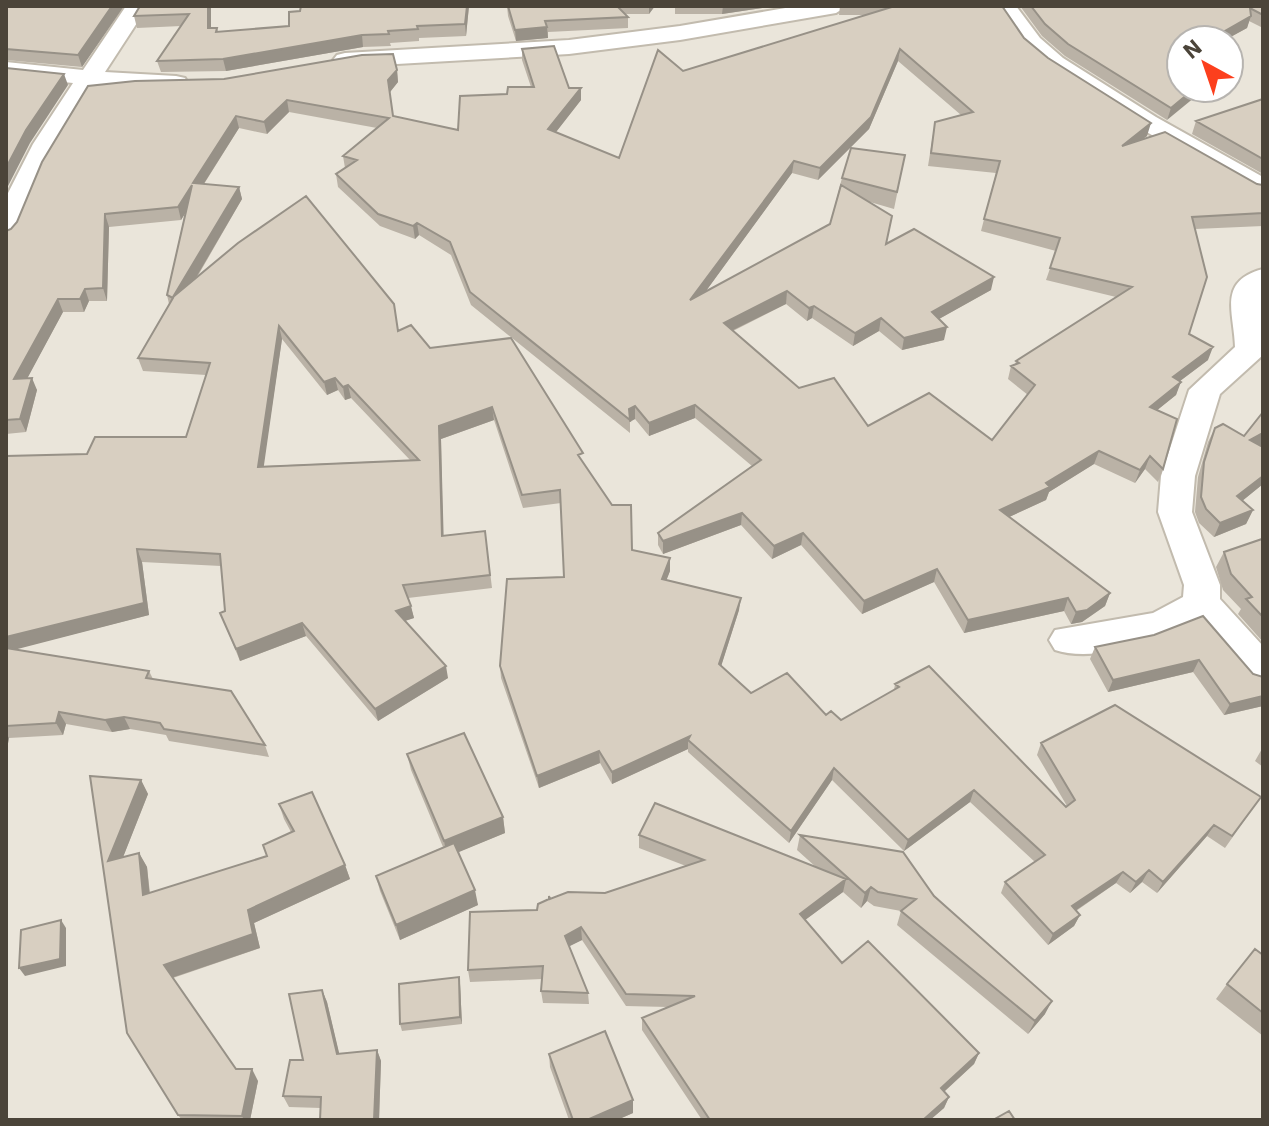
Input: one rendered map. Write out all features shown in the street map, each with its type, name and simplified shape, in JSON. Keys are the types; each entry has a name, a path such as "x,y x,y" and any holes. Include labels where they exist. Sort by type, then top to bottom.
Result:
{"street":[{"path":"6,233 34,163 137,6"},
{"path":"317,65 364,57 517,51 594,44 680,33 836,6"},
{"path":"1005,6 1032,43 1055,63 1147,122 1263,188"},
{"path":"6,69 139,83 198,83"},
{"path":"1068,640 1153,626 1189,614 1201,603 1202,585 1175,512 1176,484 1205,390 1251,350 1245,309 1248,286 1263,278"},
{"path":"1201,603 1263,672"}],"shaded area":[{"path":"6,6 1263,6 1263,1120 6,1120"}],"building":[{"path":"6,6 112,6 78,55 6,49"},
{"path":"140,6 208,6 208,28 217,28 216,32 289,26 289,12 300,11 301,6 467,6 465,24 417,26 418,29 388,31 389,34 362,35 223,59 157,61 189,14 134,16"},
{"path":"508,6 617,6 628,17 545,21 547,27 515,30"},
{"path":"895,6 1002,6 1024,38 1048,58 1151,123 1122,146 1165,132 1263,185 1263,213 1192,217 1207,277 1189,334 1213,347 1173,377 1181,382 1150,407 1177,419 1163,469 1150,456 1140,470 1099,451 1046,483 1050,487 1000,510 1110,593 1087,610 1076,612 1068,598 968,620 937,569 864,601 803,533 774,546 742,513 663,541 658,533 761,460 695,405 649,423 635,406 629,409 630,420 470,292 450,242 417,223 413,226 378,214 336,174 357,160 343,156 389,118 287,100 264,122 236,116 193,183 239,187 173,297 238,243 306,196 394,304 398,331 411,325 430,348 511,338 583,453 578,455 612,505 631,505 632,550 670,558 662,579 741,598 719,664 751,693 787,673 826,715 831,711 841,720 899,687 895,684 929,666 1066,807 1075,800 1041,743 1115,705 1261,797 1232,836 1214,825 1163,882 1149,870 1136,882 1123,872 1072,906 1080,915 1053,934 1005,882 1045,855 974,790 908,840 834,768 791,831 688,740 690,736 612,772 599,751 537,776 500,666 507,579 564,577 560,490 522,495 492,407 439,426 442,536 485,531 490,575 403,585 411,606 396,611 446,666 375,709 302,623 236,649 220,613 225,611 220,554 137,549 144,603 6,637 6,456 87,454 95,437 186,437 210,363 138,358 173,298 167,295 192,185 178,207 105,214 103,288 85,289 80,299 58,299 14,379 32,378 20,419 6,420 6,231 17,222 42,162 88,86 135,81 224,79 362,55 393,54 397,70 388,80 393,116 458,130 460,96 507,94 508,87 534,87 522,49 554,46 569,88 581,88 548,129 619,158 658,50 683,71","holes":["900,49 973,112 935,122 931,153 1000,161 984,219 1060,238 1050,268 1132,287 1011,366 1035,385 992,440 929,393 868,426 834,378 799,388 724,323 787,291 809,308 814,306 855,333 881,318 904,338 947,327 932,312 994,277 914,229 886,244 892,216 841,185 830,224 690,300 794,161 820,168 871,117","279,326 324,382 335,378 343,387 348,385 419,460 258,467"]},
{"path":"1031,6 1263,6 1263,15 1250,8 1251,16 1237,24 1165,24 1165,104 1176,104 1171,108 1068,44 1045,24"},
{"path":"6,68 64,74 26,130 6,168"},
{"path":"1263,99 1263,159 1196,121"},
{"path":"851,148 905,155 897,192 842,178"},
{"path":"1263,412 1263,433 1250,440 1263,447 1263,476 1237,496 1253,510 1220,523 1206,509 1201,497 1204,462 1215,428 1223,424 1244,436"},
{"path":"1262,539 1263,617 1246,599 1252,597 1231,574 1224,552"},
{"path":"1203,616 1253,674 1263,677 1263,696 1230,704 1199,660 1113,680 1095,647 1154,635"},
{"path":"6,648 149,671 146,678 231,691 265,745 164,729 160,723 124,717 105,720 59,712 56,723 6,726"},
{"path":"464,733 503,817 444,841 407,754"},
{"path":"90,776 141,780 108,861 139,853 143,895 267,856 263,845 294,831 279,804 312,792 345,865 248,910 253,934 164,965 236,1069 252,1069 242,1116 178,1115 127,1033"},
{"path":"655,803 846,879 800,914 842,963 868,941 979,1053 941,1088 949,1097 923,1120 710,1120 642,1018 695,996 626,994 581,927 565,936 588,993 541,991 543,966 468,970 470,912 537,910 538,904 549,899 549,896 550,899 568,892 605,893 704,860 639,835"},
{"path":"800,835 903,852 934,896 1052,1001 1035,1021 901,911 916,899 878,892 871,887 865,893"},
{"path":"454,843 475,890 396,925 376,876"},
{"path":"61,920 60,959 19,968 21,930"},
{"path":"1255,949 1263,955 1263,1013 1227,984"},
{"path":"459,977 460,1017 400,1024 399,984"},
{"path":"322,990 337,1054 377,1050 374,1120 320,1120 321,1097 283,1096 290,1060 303,1060 289,994"},
{"path":"605,1031 633,1100 587,1120 573,1120 549,1054"},
{"path":"1009,1111 1015,1120 993,1120"}]}
